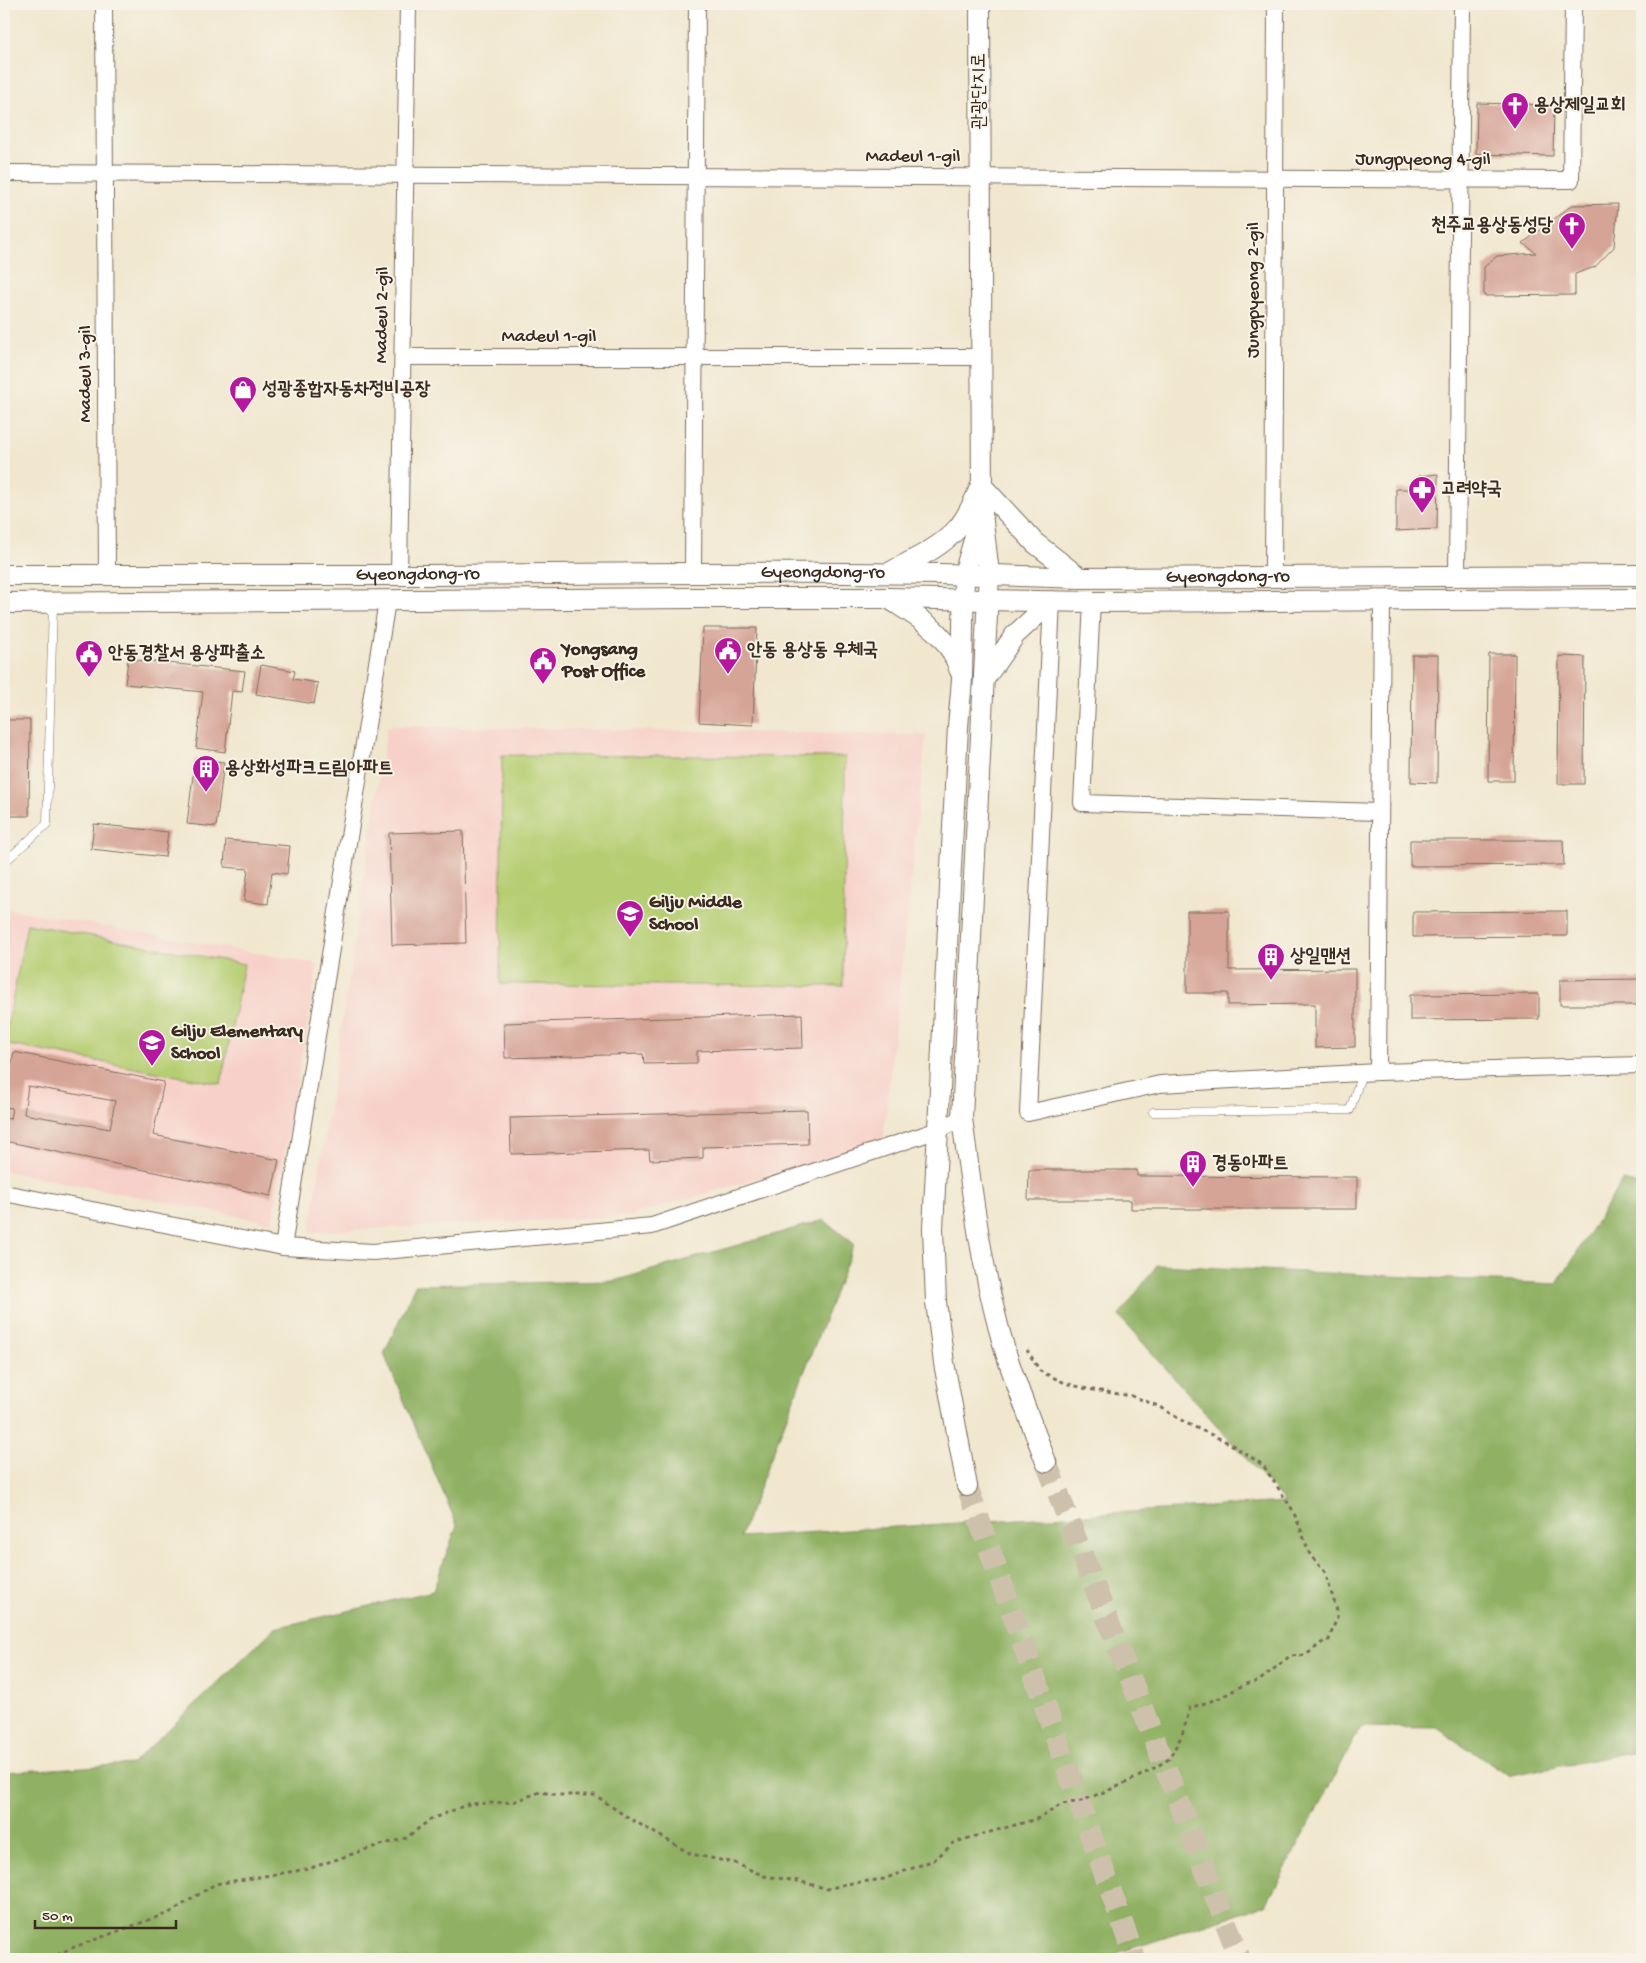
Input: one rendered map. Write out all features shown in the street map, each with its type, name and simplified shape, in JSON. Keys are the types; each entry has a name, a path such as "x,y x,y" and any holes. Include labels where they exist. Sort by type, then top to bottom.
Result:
{"street":[{"name":"Madeul 3-gil","path":"104,4 107,575"},
{"name":"Madeul 2-gil","path":"399,575 408,4"},
{"path":"693,572 697,4"},
{"name":"관광단지로","path":"980,4 982,513"},
{"name":"Jungpyeong 2-gil","path":"1273,577 1276,4"},
{"path":"1457,577 1462,4"},
{"name":"Jungpyeong 4-gil","path":"1275,179 1571,180 1573,4"},
{"path":"4,173 406,175"},
{"name":"Madeul 1-gil","path":"406,175 1275,179"},
{"name":"Madeul 1-gil","path":"403,357 981,357"},
{"path":"887,574 939,545 958,528 973,506 982,485 1035,543 1080,578"},
{"path":"967,1486 944,1364 936,1302 933,1230 962,679 964,574 982,513"},
{"path":"982,513 989,574 962,1118 987,1277 1004,1347 1046,1462"},
{"name":"Gyeongdong-ro","path":"4,575 399,575 693,572 989,574 1080,578 1642,575"},
{"path":"888,598 925,622 942,637 954,654 962,679"},
{"name":"Gyeongdong-ro","path":"4,603 888,598 1092,602 1642,599"},
{"path":"1370,1073 1379,812 1382,600"},
{"path":"283,1247 387,601"},
{"path":"985,678 1015,636 1052,601"},
{"path":"1052,601 1028,1113 1160,1084 1370,1073 1642,1065"},
{"path":"1092,602 1082,803 1379,812"},
{"path":"4,1193 283,1247 373,1252 652,1226 938,1130 962,1118"}],"lane":[{"path":"4,854 8,859 47,824 53,603"},
{"path":"1153,1112 1350,1110 1370,1073"}],"path":[{"path":"50,1959 70,1949 171,1912 215,1884 308,1869 406,1838 432,1819 469,1804 513,1802 540,1792 559,1795 595,1795 624,1816 691,1854 735,1863 764,1876 798,1881 828,1889 846,1884 884,1879 912,1869 934,1860 955,1842 1040,1818 1062,1804 1081,1801 1119,1786 1169,1759 1182,1736 1190,1708 1220,1698 1245,1684 1259,1681 1290,1656 1306,1655 1324,1641 1330,1640 1338,1614 1325,1572 1310,1555 1300,1525 1292,1509 1263,1465 1229,1443 1186,1423 1158,1406 1132,1396 1087,1389 1065,1383 1040,1371 1026,1349"}],"shaded area":[{"name":"Gilju Middle School","path":"387,726 926,735 883,1141 630,1216 310,1232"},
{"name":"Gilju Elementary School","path":"9,909 318,964 272,1223 4,1171 4,934"}],"green space":[{"path":"502,755 845,757 843,986 500,984"},
{"path":"27,924 244,964 221,1084 4,1044"},
{"path":"1622,1181 1642,1185 1642,1750 1511,1776 1436,1728 1361,1727 1266,1905 1099,1959 4,1959 4,1772 132,1764 275,1628 433,1591 457,1525 384,1354 415,1285 614,1281 824,1220 854,1244 740,1537 1285,1502 1119,1316 1157,1265 1557,1284"}],"building":[{"name":"용상제일교회","path":"1477,103 1554,105 1553,156 1476,154"},
{"name":"천주교용상동성당","path":"1618,204 1614,247 1595,267 1575,274 1575,295 1484,296 1484,267 1497,256 1536,253 1523,243 1572,205"},
{"path":"1438,474 1437,529 1396,531 1396,489 1419,489 1420,476"},
{"name":"안동 용상동 우체국","path":"703,628 757,628 753,725 699,722"},
{"path":"1489,654 1515,654 1514,781 1488,781"},
{"path":"1412,655 1438,655 1437,783 1411,782"},
{"path":"1559,656 1585,657 1584,784 1558,784"},
{"path":"128,659 245,671 242,692 232,691 225,752 196,748 203,692 125,684"},
{"path":"261,665 295,671 293,679 318,683 314,704 256,694"},
{"path":"4,720 30,720 29,816 4,816"},
{"name":"용상화성파크드림아파트","path":"195,759 224,762 216,827 187,824"},
{"path":"94,824 168,832 165,857 91,849"},
{"path":"463,831 466,943 392,945 389,833"},
{"path":"226,840 290,846 287,874 272,872 268,904 244,901 248,869 224,867"},
{"path":"1410,840 1563,840 1564,865 1410,866"},
{"name":"상일맨션","path":"1187,911 1229,911 1229,970 1355,969 1355,1047 1315,1048 1315,1004 1228,1005 1228,993 1187,993"},
{"path":"1567,911 1567,936 1413,937 1413,912"},
{"path":"1642,979 1642,1005 1560,1005 1560,980"},
{"path":"1539,994 1539,1019 1410,1020 1410,995"},
{"path":"802,1014 803,1048 697,1051 697,1063 644,1064 643,1054 505,1058 504,1023"},
{"path":"14,1052 164,1082 153,1135 279,1160 271,1196 4,1141 4,1118 10,1119 12,1108 4,1107 4,1081 8,1082","holes":["28,1086 115,1101 110,1129 24,1114"]},
{"path":"807,1110 808,1144 703,1147 703,1158 650,1160 649,1150 511,1154 510,1118"},
{"name":"경동아파트","path":"1029,1170 1137,1170 1137,1176 1357,1177 1357,1209 1131,1209 1131,1200 1028,1200"}],"tunnel":[{"path":"1046,1462 1240,1959"},
{"path":"967,1486 1135,1959"}],"place":[{"name":"용상제일교회","path":"1515,130"},
{"name":"천주교용상동성당","path":"1572,250"},
{"name":"성광종합자동차정비공장","path":"243,414"},
{"name":"고려약국","path":"1422,514"},
{"name":"안동 용상동 우체국","path":"728,675"},
{"name":"안동경찰서 용상파출소","path":"89,678"},
{"name":"Yongsang Post Office","path":"543,685"},
{"name":"용상화성파크드림아파트","path":"206,793"},
{"name":"Gilju Middle School","path":"630,938"},
{"name":"상일맨션","path":"1271,981"},
{"name":"Gilju Elementary School","path":"152,1067"},
{"name":"경동아파트","path":"1193,1188"}]}
